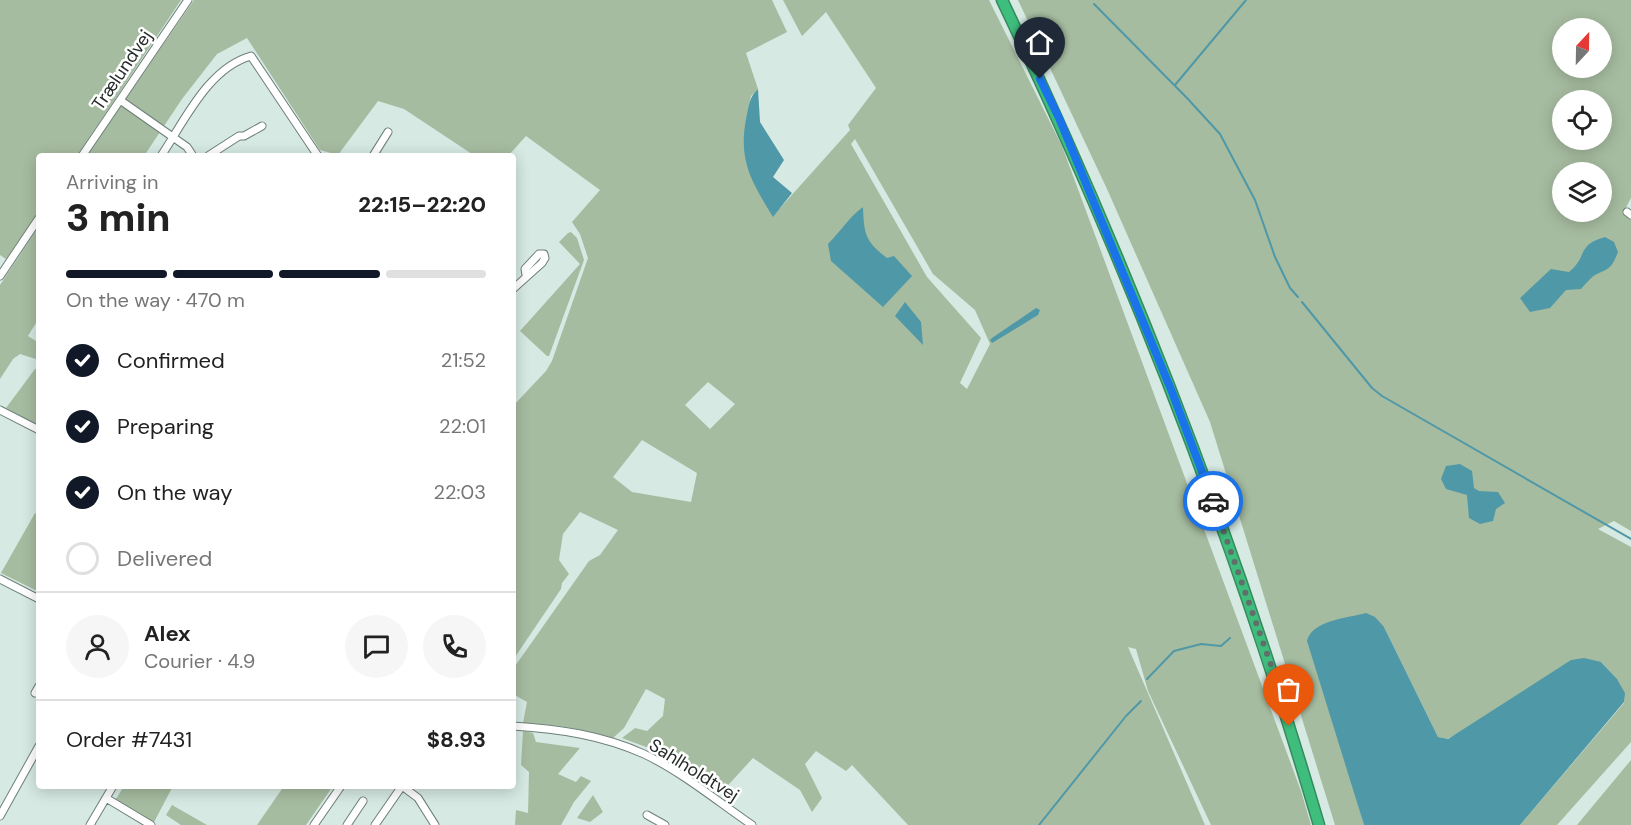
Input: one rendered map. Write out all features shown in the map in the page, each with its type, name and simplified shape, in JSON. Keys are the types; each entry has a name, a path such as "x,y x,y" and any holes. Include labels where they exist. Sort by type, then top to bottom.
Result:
{"highway":[{"path":"1002,0 1059,118 1172,392 1271,665 1319,825"}],"street":[{"name":"Trælundvej","path":"84,153 188,0"},
{"path":"163,153 207,88 221,73 251,56 316,153"},
{"path":"120,100 174,137 191,153"},
{"path":"213,153 239,136 244,136 262,126"},
{"path":"375,153 388,132"},
{"path":"0,276 36,222"},
{"path":"516,286 526,275"},
{"path":"0,410 36,428"},
{"path":"1,581 36,598"},
{"name":"Sahlholdtvej","path":"516,726 548,728 593,736 644,754 671,768 748,824"},
{"path":"0,816 36,751"},
{"path":"90,825 111,789"},
{"path":"314,825 339,789"},
{"path":"375,825 400,789"},
{"path":"406,789 418,798 435,825"},
{"path":"106,798 151,825"},
{"path":"347,825 363,801"},
{"path":"647,815 665,825"}],"green space":[{"path":"0,0 181,0 79,153 36,153 36,215 6,259 0,255"},
{"path":"194,0 772,0 787,32 746,53 758,89 751,96 745,127 773,216 850,130 848,125 876,88 826,12 802,36 783,0 989,0 1062,146 1301,791 1311,825 1211,825 1148,691 1136,649 1128,647 1205,825 908,825 852,765 846,771 816,751 805,764 822,798 812,812 800,790 753,758 720,794 654,750 622,738 635,728 647,731 663,716 665,699 646,689 624,728 613,738 546,724 523,723 527,702 516,696 516,665 589,561 600,555 618,530 580,512 563,534 559,560 569,574 516,656 516,403 546,371 552,361 588,258 580,234 572,222 600,190 526,136 511,153 470,153 404,109 378,101 339,153 320,150 247,38 217,54 182,99 146,153 88,153","holes":["855,139 933,274 975,310 990,344 967,389 960,383 981,338 927,277 851,144","708,382 735,404 710,429 685,405","642,440 697,473 691,502 632,492 613,477"]},
{"path":"1018,0 1631,0 1631,198 1623,213 1631,219 1631,531 1614,521 1598,529 1631,547 1631,742 1557,825 1520,825 1624,703 1621,685 1614,676 1601,662 1447,739 1438,737 1384,627 1343,754 1364,825 1335,825 1210,422 1107,189"},
{"path":"36,231 36,323 28,336 36,341 36,359 20,354 13,359 0,379 0,285"},
{"path":"571,232 577,238 584,260 549,356 547,356 520,331 580,264 559,242"},
{"path":"35,369 36,369 36,424 6,408"},
{"path":"35,513 36,514 36,590 1,573"},
{"path":"523,731 533,733 536,742 580,748 558,774 576,782 581,776 591,781 574,802 561,825 515,825 516,810 528,813 529,772 521,765"},
{"path":"1631,760 1631,825 1577,825"},
{"path":"122,789 171,789 153,824 111,796 116,799"},
{"path":"282,789 331,789 306,825 257,825"},
{"path":"593,795 603,812 590,822 577,818"},
{"path":"172,805 207,825 181,825 166,815"}],"water":[{"path":"758,89 760,122 784,160 773,177 792,193 773,217 753,182 745,159 746,119 753,95"},
{"path":"863,207 865,231 870,242 887,258 894,256 912,276 883,307 831,261 828,244"},
{"path":"1605,237 1614,242 1618,252 1610,267 1593,276 1581,289 1566,290 1550,308 1530,312 1520,298 1551,269 1569,272 1575,267 1590,244"},
{"path":"905,302 921,322 923,345 895,316"},
{"path":"1036,308 1040,310 1038,315 992,343 990,340 992,338"},
{"path":"1460,464 1472,471 1474,488 1479,491 1498,492 1505,503 1496,509 1493,521 1480,524 1469,518 1467,495 1446,489 1441,479 1446,466"},
{"path":"1366,613 1375,617 1384,627 1438,737 1448,739 1571,660 1584,658 1601,662 1617,679 1625,693 1624,702 1520,825 1364,825 1307,641 1310,634 1323,624"}],"waterway":[{"path":"1175,85 1246,0"},
{"path":"1094,4 1220,134 1255,200 1275,257 1290,288 1298,297"},
{"path":"1302,302 1372,388 1382,396 1631,539"},
{"path":"1147,679 1174,651 1201,644 1221,646 1230,638"},
{"path":"1039,825 1126,716 1141,701"}],"way so far":[{"path":"1213,501 1271,665 1289,726"}],"route":[{"path":"1040,79 1059,118 1172,392 1213,501"}]}
